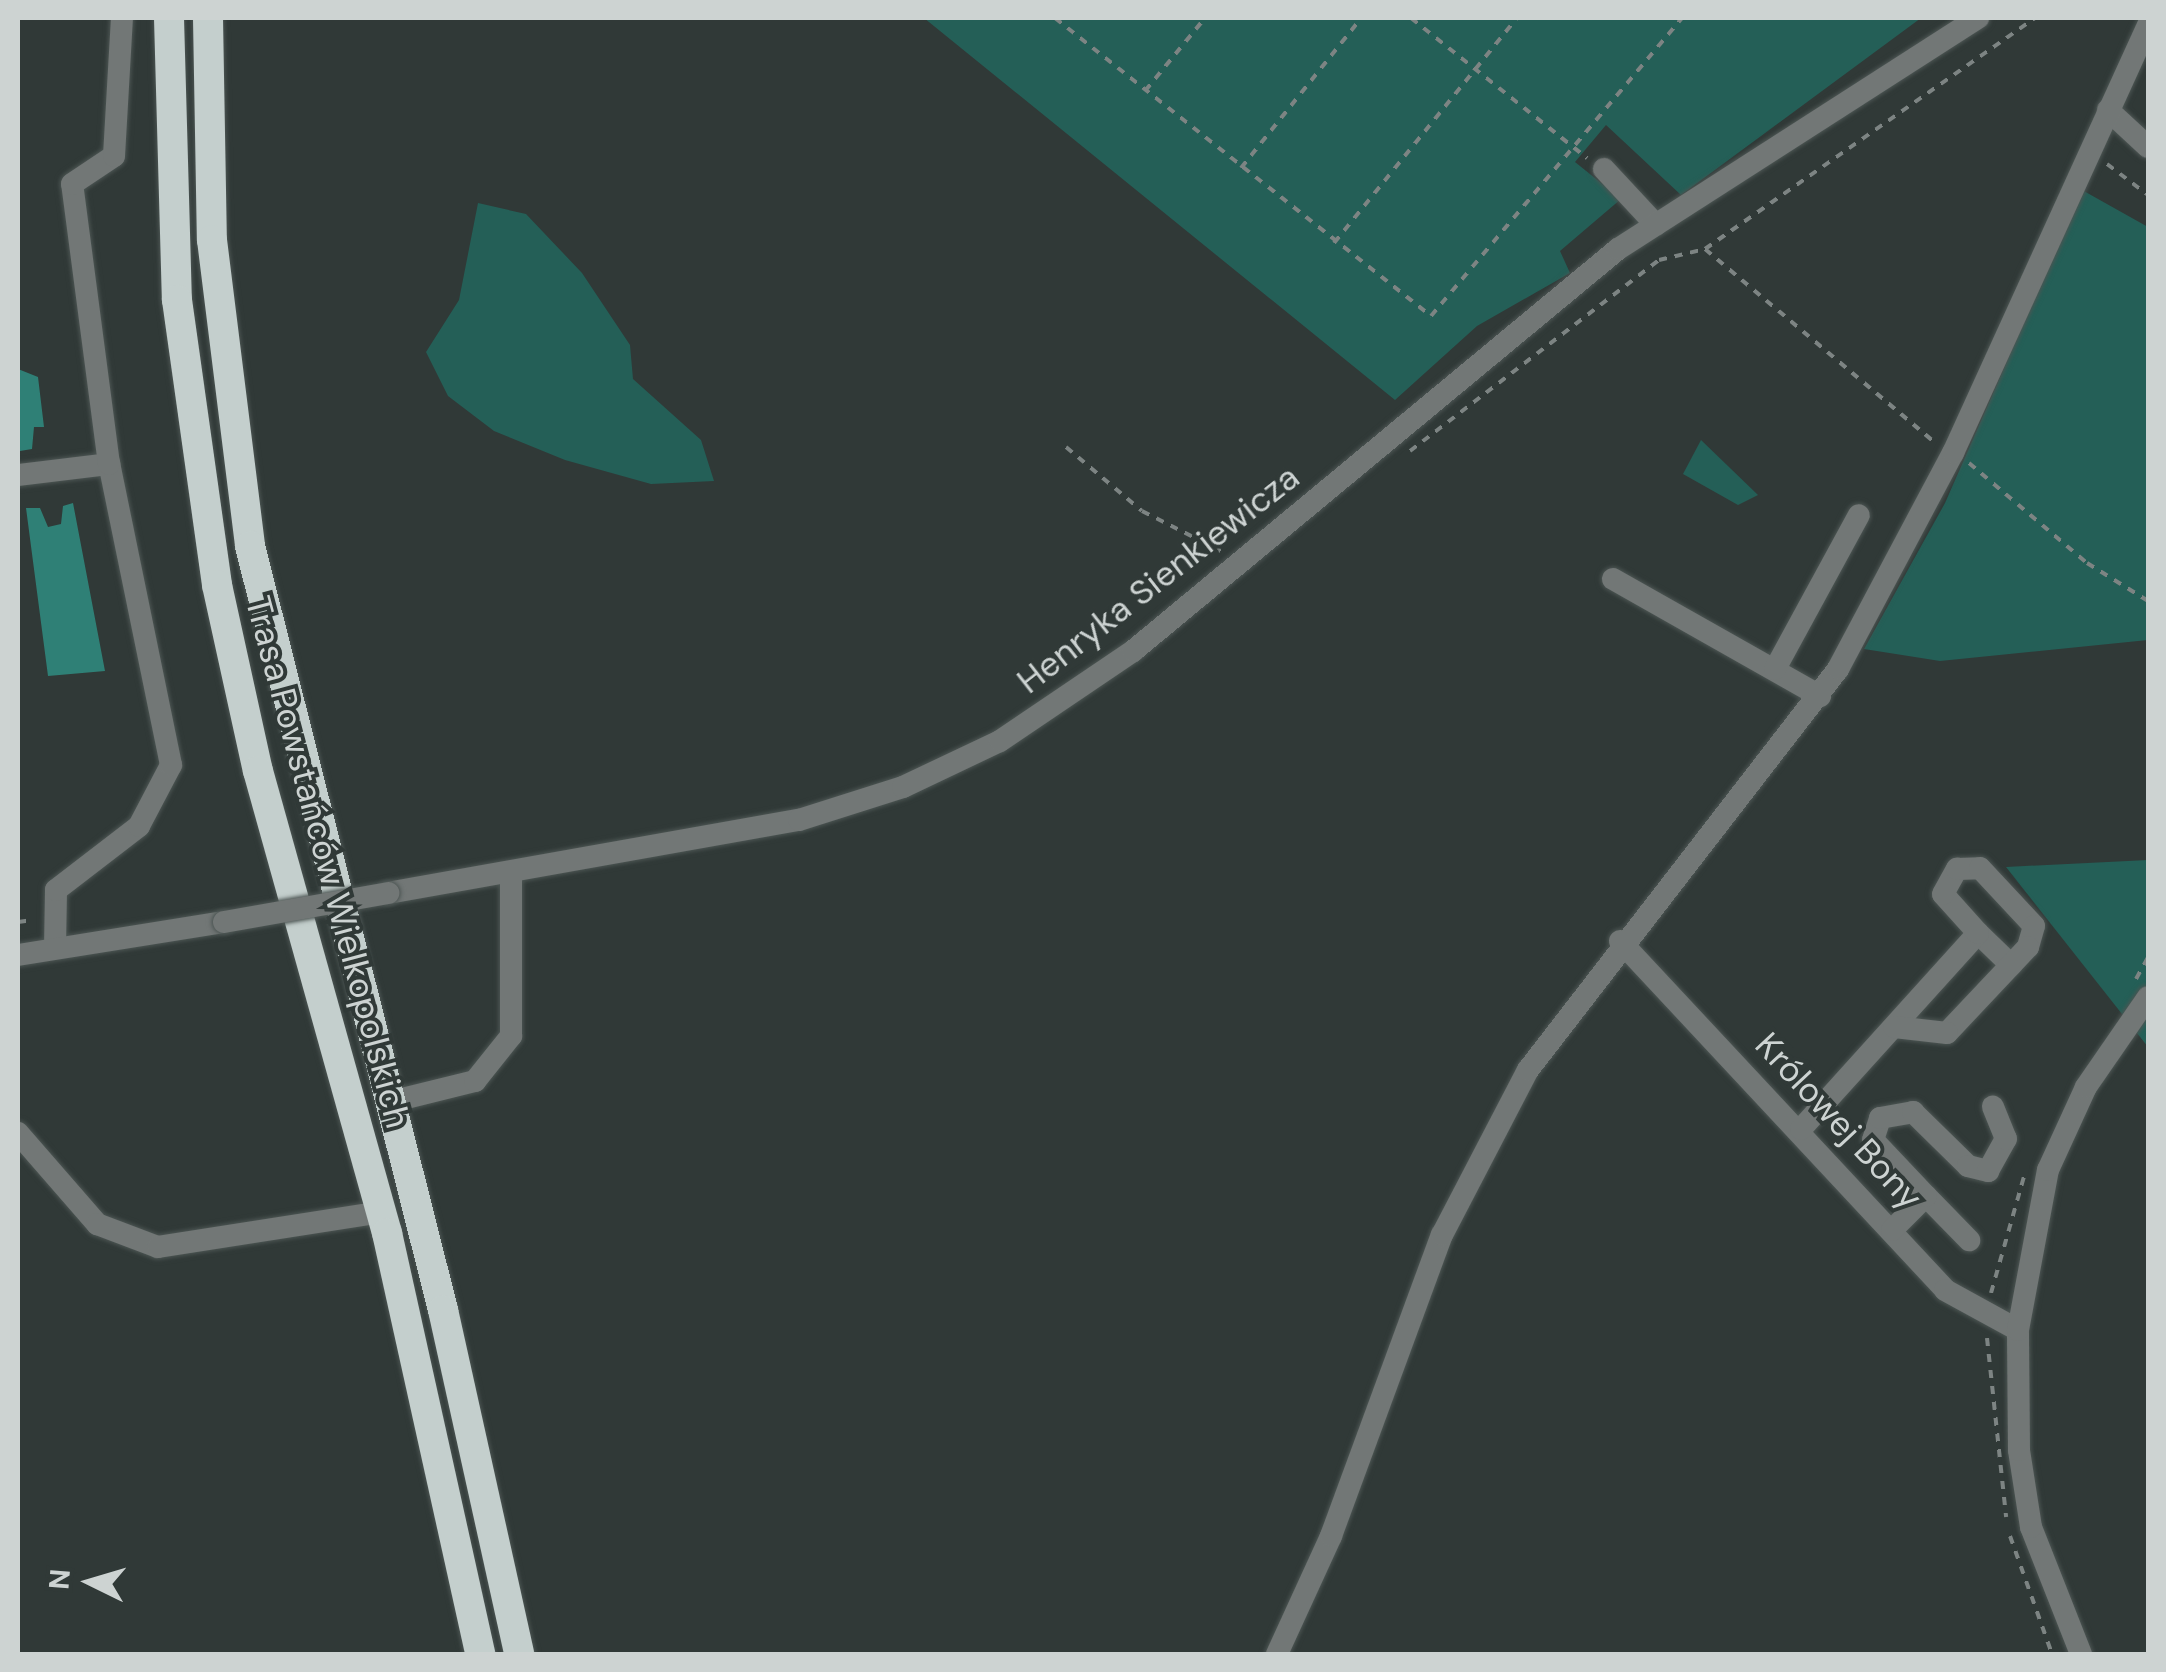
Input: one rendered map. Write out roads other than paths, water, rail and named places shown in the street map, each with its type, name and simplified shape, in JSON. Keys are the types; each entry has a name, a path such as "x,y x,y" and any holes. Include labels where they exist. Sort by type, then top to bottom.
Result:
{"highway":[{"name":"Trasa Powstańców Wielkopolskich","path":"169,18 177,300 214,566 258,771 381,1212 480,1654"},
{"name":"Trasa Powstańców Wielkopolskich","path":"208,18 212,240 250,546 390,1102 519,1654"}],"street":[{"path":"55,948 56,890 75,867 139,826 170,765 109,464 72,184 114,156 122,18"},
{"name":"Henryka Sienkiewicza","path":"18,955 748,833 903,786 1047,713 1251,555 1656,225 1978,18"},
{"path":"1277,1654 1331,1536 1442,1235 1528,1070 1620,942 1820,696 1953,453 2148,25"},
{"path":"2108,110 2148,146"},
{"path":"1604,169 1656,225"},
{"path":"18,474 109,464"},
{"path":"1775,670 1859,515"},
{"path":"1613,580 1820,696"},
{"path":"1894,1027 1947,1033 2011,966 2034,926 1968,863 1943,894 2011,966"},
{"path":"390,1102 474,1081 510,1036 511,874"},
{"path":"1801,1129 1978,933"},
{"name":"Królowej Bony","path":"1620,942 1801,1129 1966,1308 2018,1330"},
{"path":"2081,1654 2031,1528 2018,1450 2018,1330 2048,1170 2086,1087 2148,997"},
{"path":"1970,1240 1873,1140 1880,1118 1912,1112 1968,1166 1988,1171 2006,1139 1992,1108"},
{"path":"18,1133 97,1224 158,1248 381,1212"},
{"path":"1892,1230 1926,1196"}]}
